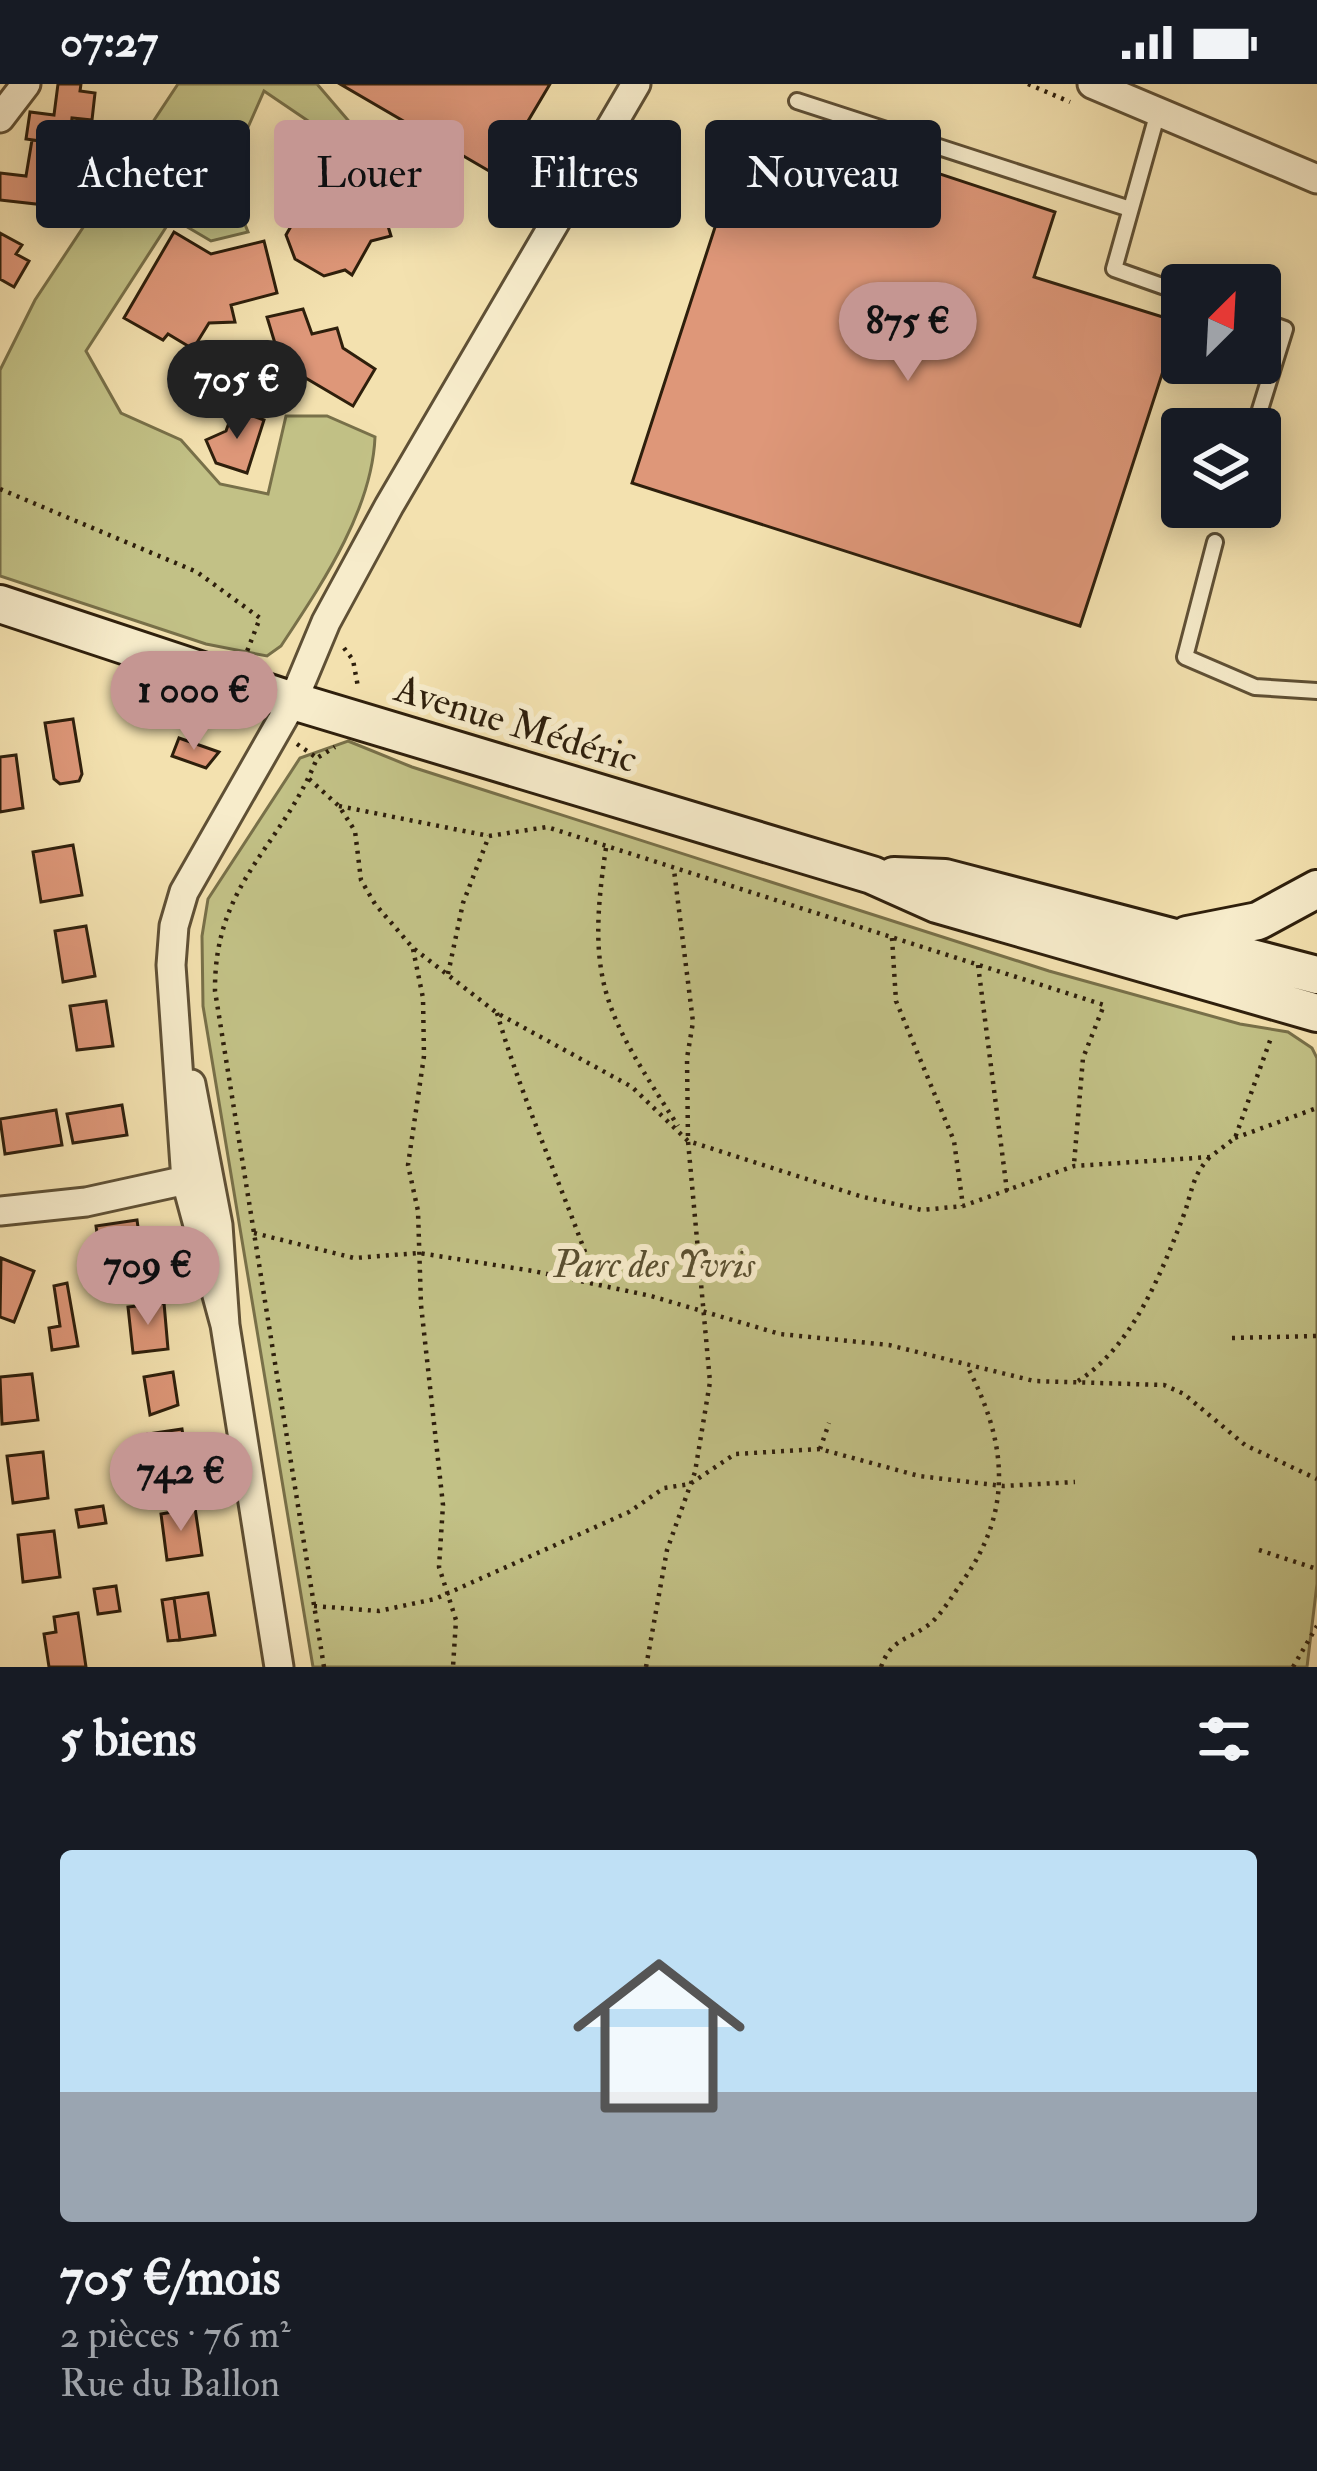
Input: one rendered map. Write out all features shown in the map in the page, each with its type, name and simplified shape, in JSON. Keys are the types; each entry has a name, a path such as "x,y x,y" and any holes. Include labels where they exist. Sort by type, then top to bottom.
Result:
{"main road":[{"name":"Avenue Médéric","path":"0,604 293,701 872,875"},
{"path":"872,875 945,878 1317,975"},
{"path":"872,875 937,904 1300,1009"},
{"path":"1168,936 1220,932 1258,921 1295,906 1317,889"}],"street":[{"path":"0,118 26,84"},
{"path":"279,1667 198,1178 171,965 174,926 184,892 293,701 326,622 389,506 636,84"},
{"path":"1092,84 1317,179"},
{"path":"0,1211 86,1202 198,1178"}],"lane":[{"path":"796,101 1130,209"},
{"path":"1157,112 1114,269 1161,286"},
{"path":"1215,542 1185,657 1255,687 1317,691"}],"path":[{"path":"0,489 216,583 260,618 244,658"},
{"path":"324,1667 214,991 214,954 228,902 309,779 317,758 337,746 351,719 356,672 343,637"},
{"path":"301,747 317,758"},
{"path":"309,779 339,806 355,831 361,880 413,948 496,1013 632,1088 688,1141 863,1197 922,1210 964,1206 1074,1166 1210,1157"},
{"path":"339,806 489,836 548,827 1104,1005 1083,1058 1074,1166"},
{"path":"447,975 463,903 489,836"},
{"path":"606,848 593,926 602,986 621,1038 688,1141"},
{"path":"646,1667 667,1550 690,1484 710,1382 688,1141 686,1058 693,1022 674,870"},
{"path":"892,938 896,1001 954,1142 964,1206"},
{"path":"413,948 424,1029 408,1165 418,1211 443,1505 440,1567 456,1620 453,1667"},
{"path":"978,964 1007,1191"},
{"path":"1235,1138 1300,1009"},
{"path":"496,1013 524,1108 560,1177 596,1283"},
{"path":"1073,1384 1136,1321 1185,1214 1196,1172 1235,1138 1317,1108"},
{"path":"254,1234 354,1258 419,1252 596,1283 780,1334 889,1345 967,1366 1073,1384 1141,1381 1164,1385 1214,1416 1245,1444 1317,1480"},
{"path":"1232,1338 1317,1336"},
{"path":"881,1667 894,1642 929,1625 982,1555 1004,1486 989,1408 967,1366"},
{"path":"820,1449 829,1423"},
{"path":"314,1606 379,1611 449,1591 519,1565 629,1512 664,1488 690,1484 735,1454 820,1449 919,1476 1004,1486 1075,1482"},
{"path":"1259,1550 1317,1569"},
{"path":"1293,1667 1317,1626"}],"green space":[{"path":"178,84 317,84 348,120 307,120 264,91 250,123 154,120"},
{"path":"83,228 166,228 86,351 121,413 181,440 220,484 268,494 286,416 327,416 375,437 365,492 342,546 281,646 267,656 206,644 0,576 0,370 35,300"},
{"path":"189,228 246,228 248,232 211,241"},
{"name":"Parc des Yvris","path":"348,741 412,767 1049,971 1240,1024 1288,1032 1312,1048 1317,1058 1317,1584 1307,1667 313,1667 203,1006 202,936 208,899 300,758"}],"building":[{"path":"58,84 81,84 80,91 95,93 92,120 36,120 36,140 26,139 30,112 54,115"},
{"path":"340,84 550,84 529,120 488,120 488,170 464,156 464,120 402,120"},
{"path":"32,140 36,140 36,204 0,200 0,173 26,176"},
{"path":"941,174 1055,212 1034,277 1161,316 1161,377 1080,626 632,483 715,228 941,228"},
{"path":"290,228 389,228 391,236 371,241 352,275 345,270 324,276 295,259 286,235"},
{"path":"174,232 211,254 264,241 277,293 231,305 235,322 209,323 193,349 168,334 163,340 124,318"},
{"path":"0,233 22,245 16,254 29,261 14,287 0,279"},
{"path":"303,309 312,334 337,328 343,348 375,369 353,406 304,377 300,365 283,370 267,317"},
{"path":"234,409 264,420 247,473 216,463 206,440 226,431"},
{"path":"73,719 82,774 79,781 60,784 54,779 45,723"},
{"path":"179,738 219,752 206,768 172,756"},
{"path":"16,755 23,808 0,812 0,757"},
{"path":"73,845 82,895 41,902 33,852"},
{"path":"86,926 95,976 63,982 55,931"},
{"path":"106,1001 113,1046 77,1050 70,1006"},
{"path":"122,1105 127,1135 73,1143 67,1114"},
{"path":"56,1110 62,1145 5,1154 0,1119"},
{"path":"137,1220 142,1256 101,1261 96,1226"},
{"path":"1,1258 34,1271 14,1322 0,1317"},
{"path":"67,1283 78,1346 52,1350 49,1328 60,1326 54,1286"},
{"path":"164,1303 168,1349 133,1353 128,1307"},
{"path":"173,1372 178,1405 150,1415 144,1377"},
{"path":"32,1374 38,1420 2,1424 0,1377"},
{"path":"182,1429 190,1480 156,1486 148,1434"},
{"path":"43,1452 48,1498 13,1503 7,1456"},
{"path":"103,1506 106,1523 79,1527 76,1510"},
{"path":"195,1508 202,1555 167,1560 161,1514"},
{"path":"54,1531 60,1577 23,1582 18,1535"},
{"path":"116,1586 120,1611 98,1614 94,1589"},
{"path":"208,1593 215,1635 180,1640 174,1598"},
{"path":"174,1598 180,1640 168,1641 162,1600"},
{"path":"78,1613 86,1667 49,1667 44,1634 56,1632 54,1617"}]}
